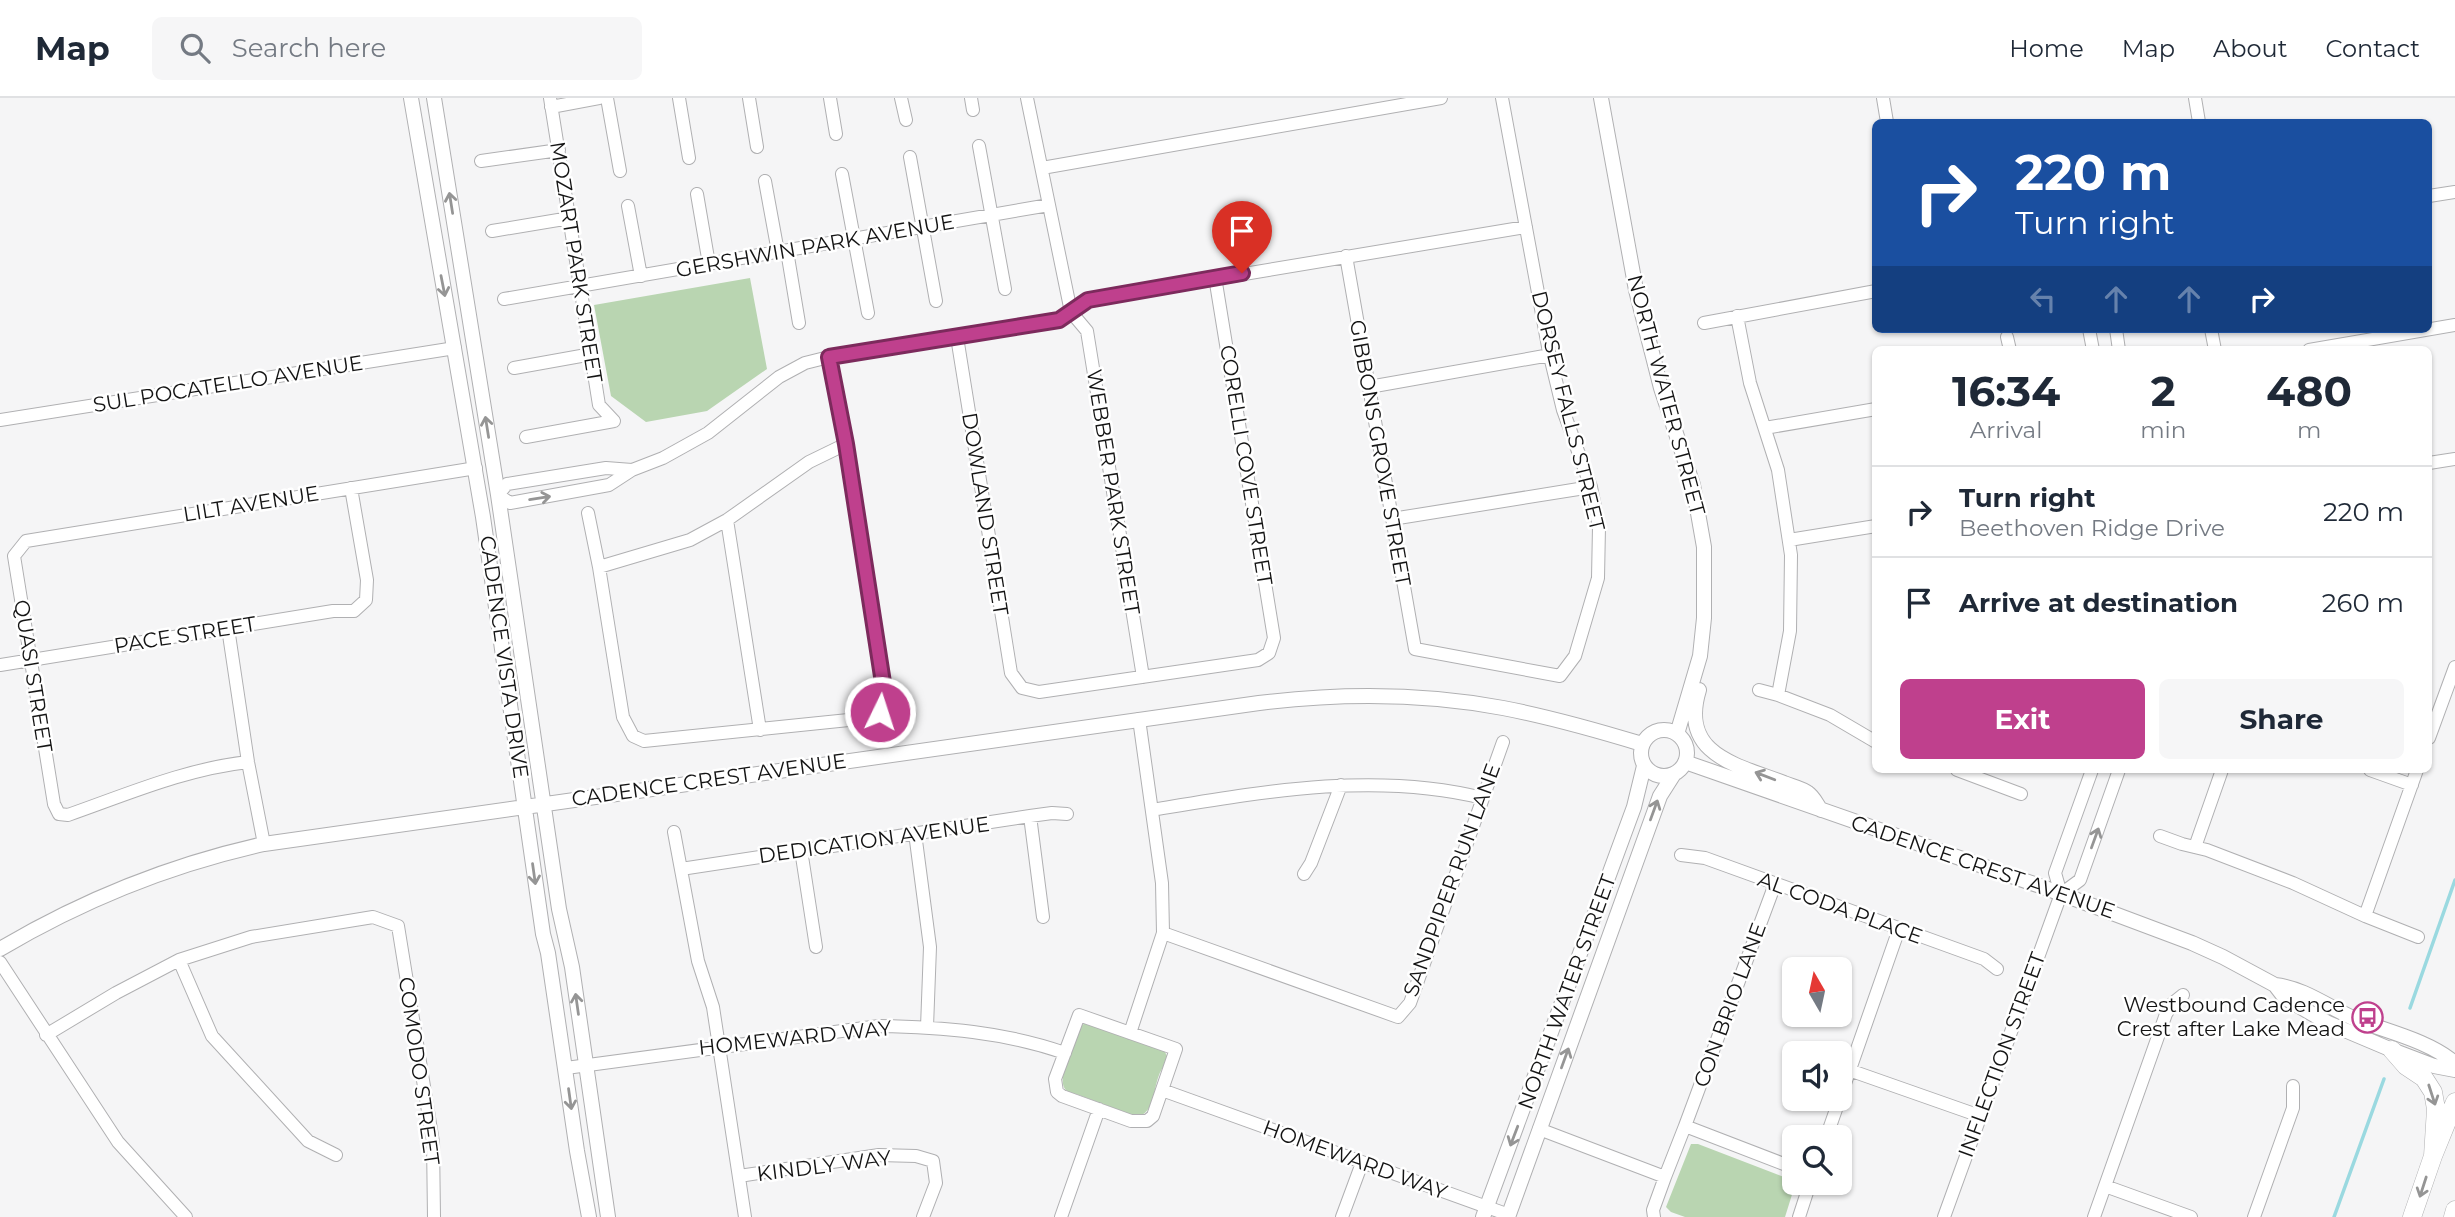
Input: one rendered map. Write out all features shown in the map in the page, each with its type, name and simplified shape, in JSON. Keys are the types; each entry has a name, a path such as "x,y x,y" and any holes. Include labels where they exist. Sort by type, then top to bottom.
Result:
{"main road":[{"path":"2392,1051 2406,1066 2424,1078 2433,1092 2436,1109 2433,1156"},
{"path":"2413,1217 2433,1156 2455,1102"},
{"path":"2453,1217 2455,1210"}],"street":[{"name":"CADENCE VISTA DRIVE","path":"411,98 476,468 543,934 589,1217"},
{"name":"CADENCE VISTA DRIVE","path":"434,98 498,495 559,909 572,967 608,1217"},
{"path":"550,102 599,98"},
{"path":"607,98 620,171"},
{"path":"679,98 689,158"},
{"path":"749,98 757,147"},
{"path":"830,98 836,134"},
{"path":"901,98 906,120"},
{"name":"WEBBER PARK STREET","path":"1027,98 1071,312 1087,331 1143,677"},
{"path":"1042,168 1441,98"},
{"name":"DORSEY FALLS STREET","path":"1415,649 1560,676 1575,656 1598,578 1599,527 1591,487 1563,410 1550,355 1502,98"},
{"name":"NORTH WATER STREET","path":"1601,98 1636,290 1661,388 1686,461 1699,510 1704,547 1705,582 1700,656 1677,734"},
{"path":"1883,98 1886,119"},
{"path":"2198,98 2199,119"},
{"name":"MOZART PARK STREET","path":"526,437 614,421 599,405 550,102"},
{"path":"979,146 1005,289"},
{"path":"481,161 559,150"},
{"path":"910,157 936,301"},
{"path":"842,174 868,313"},
{"path":"765,181 799,323"},
{"path":"2432,196 2455,192"},
{"path":"697,194 709,264"},
{"name":"GERSHWIN PARK AVENUE","path":"504,299 1049,205"},
{"path":"628,206 640,276"},
{"path":"492,230 570,218"},
{"path":"470,435 485,478 498,495 510,503 584,491 609,485 632,470 663,458 708,433 779,377 805,363 1059,320 1088,300 1526,227"},
{"name":"GIBBONS GROVE STREET","path":"1346,256 1415,649"},
{"name":"CORELLI COVE STREET","path":"1143,677 1258,660 1269,653 1274,638 1216,277"},
{"path":"1704,323 1872,292"},
{"path":"1737,316 1744,359 1778,470 1789,540 1792,601 1790,631 1778,695"},
{"path":"2432,329 2455,325"},
{"path":"2332,346 2408,333"},
{"name":"DOWLAND STREET","path":"957,337 1011,673 1022,688 1039,692 1143,677"},
{"name":"SUL POCATELLO AVENUE","path":"0,420 455,348"},
{"path":"514,368 592,354"},
{"path":"1369,387 1550,355"},
{"path":"588,513 624,717 633,736 645,741 760,730 868,718 880,712 886,702 846,444 829,357"},
{"path":"1765,428 1872,410"},
{"path":"599,567 690,540 727,520 809,461 846,444"},
{"path":"2432,463 2455,459"},
{"name":"LILT AVENUE","path":"26,541 476,468"},
{"path":"483,517 507,484 606,468 632,470"},
{"path":"1392,519 1591,487"},
{"name":"PACE STREET","path":"0,665 333,611 354,611 366,600 367,580 351,488"},
{"path":"727,520 760,730"},
{"path":"1789,540 1872,527"},
{"name":"QUASI STREET","path":"26,541 13,556 54,804 59,814 68,815 173,777 216,766 248,762"},
{"path":"228,628 248,762 264,844"},
{"path":"503,656 523,662"},
{"path":"1700,656 1695,719 1703,744 1728,762 1810,794 1821,810"},
{"path":"2432,730 2455,667"},
{"path":"1759,690 1830,715 1872,739"},
{"name":"CADENCE CREST AVENUE","path":"0,949 68,911 128,885 201,860 264,844 1288,699 1402,696 1500,707 1567,722 1642,744"},
{"path":"1130,1033 1163,933 1162,883 1139,719"},
{"path":"1670,730 1677,734 1686,746 1685,762 1674,774 1654,774 1644,766 1642,744 1654,732 1670,730"},
{"name":"SANDPIPER RUN LANE","path":"1163,933 1398,1017 1410,1003 1503,741"},
{"name":"CADENCE CREST AVENUE","path":"1685,762 2061,894 2192,943 2275,985 2292,987 2353,1018 2441,1051 2455,1063"},
{"name":"NORTH WATER STREET","path":"1485,1212 1630,819 1644,766"},
{"path":"1966,773 2021,793"},
{"path":"1998,784 2002,773"},
{"path":"2091,773 2055,873 2061,894 2080,880 2118,773"},
{"path":"2195,847 2221,773"},
{"path":"2378,773 2412,785"},
{"path":"2365,916 2416,773"},
{"name":"NORTH WATER STREET","path":"1508,1216 1660,796 1674,774"},
{"path":"1152,810 1249,794 1341,785 1450,790 1483,798"},
{"path":"1304,874 1311,863 1341,785"},
{"name":"DEDICATION AVENUE","path":"681,869 1030,816 1067,814"},
{"path":"1030,816 1043,917"},
{"path":"674,832 698,961 713,1007 745,1217"},
{"path":"915,833 930,947 927,1027"},
{"path":"2160,836 2293,883 2418,937"},
{"path":"801,850 816,947"},
{"name":"AL CODA PLACE","path":"1681,855 1705,859 1984,959 1997,969"},
{"name":"CON BRIO LANE","path":"1654,1217 1653,1210 1775,884"},
{"name":"INFLECTION STREET","path":"1944,1217 2061,894"},
{"name":"COMODO STREET","path":"179,960 265,934 373,918 398,926 433,1142 434,1217"},
{"path":"1852,1062 1899,929"},
{"path":"46,1035 116,993 179,960 212,1036 308,1141 336,1155"},
{"path":"0,962 118,1142 186,1217"},
{"name":"CADENCE CREST AVENUE","path":"2275,985 2285,998 2328,1023 2392,1051 2434,1066 2455,1070"},
{"path":"2094,1217 2166,1014 2173,1003 2183,995"},
{"path":"1079,1015 1130,1033 1176,1049 1153,1116 1147,1121 1131,1121 1057,1092 1055,1079 1079,1015"},
{"name":"HOMEWARD WAY","path":"566,1068 879,1026 927,1027 995,1035 1042,1045 1065,1054"},
{"path":"1852,1071 1980,1116"},
{"path":"2254,1217 2292,1108 2293,1086"},
{"name":"HOMEWARD WAY","path":"1162,1090 1362,1163 1485,1212 1508,1216"},
{"path":"1060,1217 1099,1109"},
{"path":"1685,1126 1782,1163"},
{"path":"1539,1129 1665,1177"},
{"name":"KINDLY WAY","path":"740,1176 879,1155 916,1156 933,1161 936,1183 923,1217"},
{"path":"1342,1217 1362,1163"},
{"path":"2105,1186 2191,1217"},
{"path":"1799,1217 1806,1195"}],"green space":[{"path":"750,278 767,369 707,411 646,422 611,396 594,305"},
{"path":"1086,1022 1163,1048 1167,1063 1158,1077 1152,1100 1145,1113 1138,1117 1067,1091 1063,1085 1065,1067 1079,1028"},
{"path":"1691,1144 1698,1144 1782,1176 1782,1195 1792,1195 1785,1217 1685,1217 1666,1207"}],"waterway":[{"path":"2410,1008 2455,880"},
{"path":"2334,1217 2384,1079"}],"place":[{"name":"Westbound Cadence Crest after Lake Mead","path":"2368,1017"}],"route":[{"path":"880,712 886,702 846,444 829,357 1059,320 1088,300 1242,273"}]}
